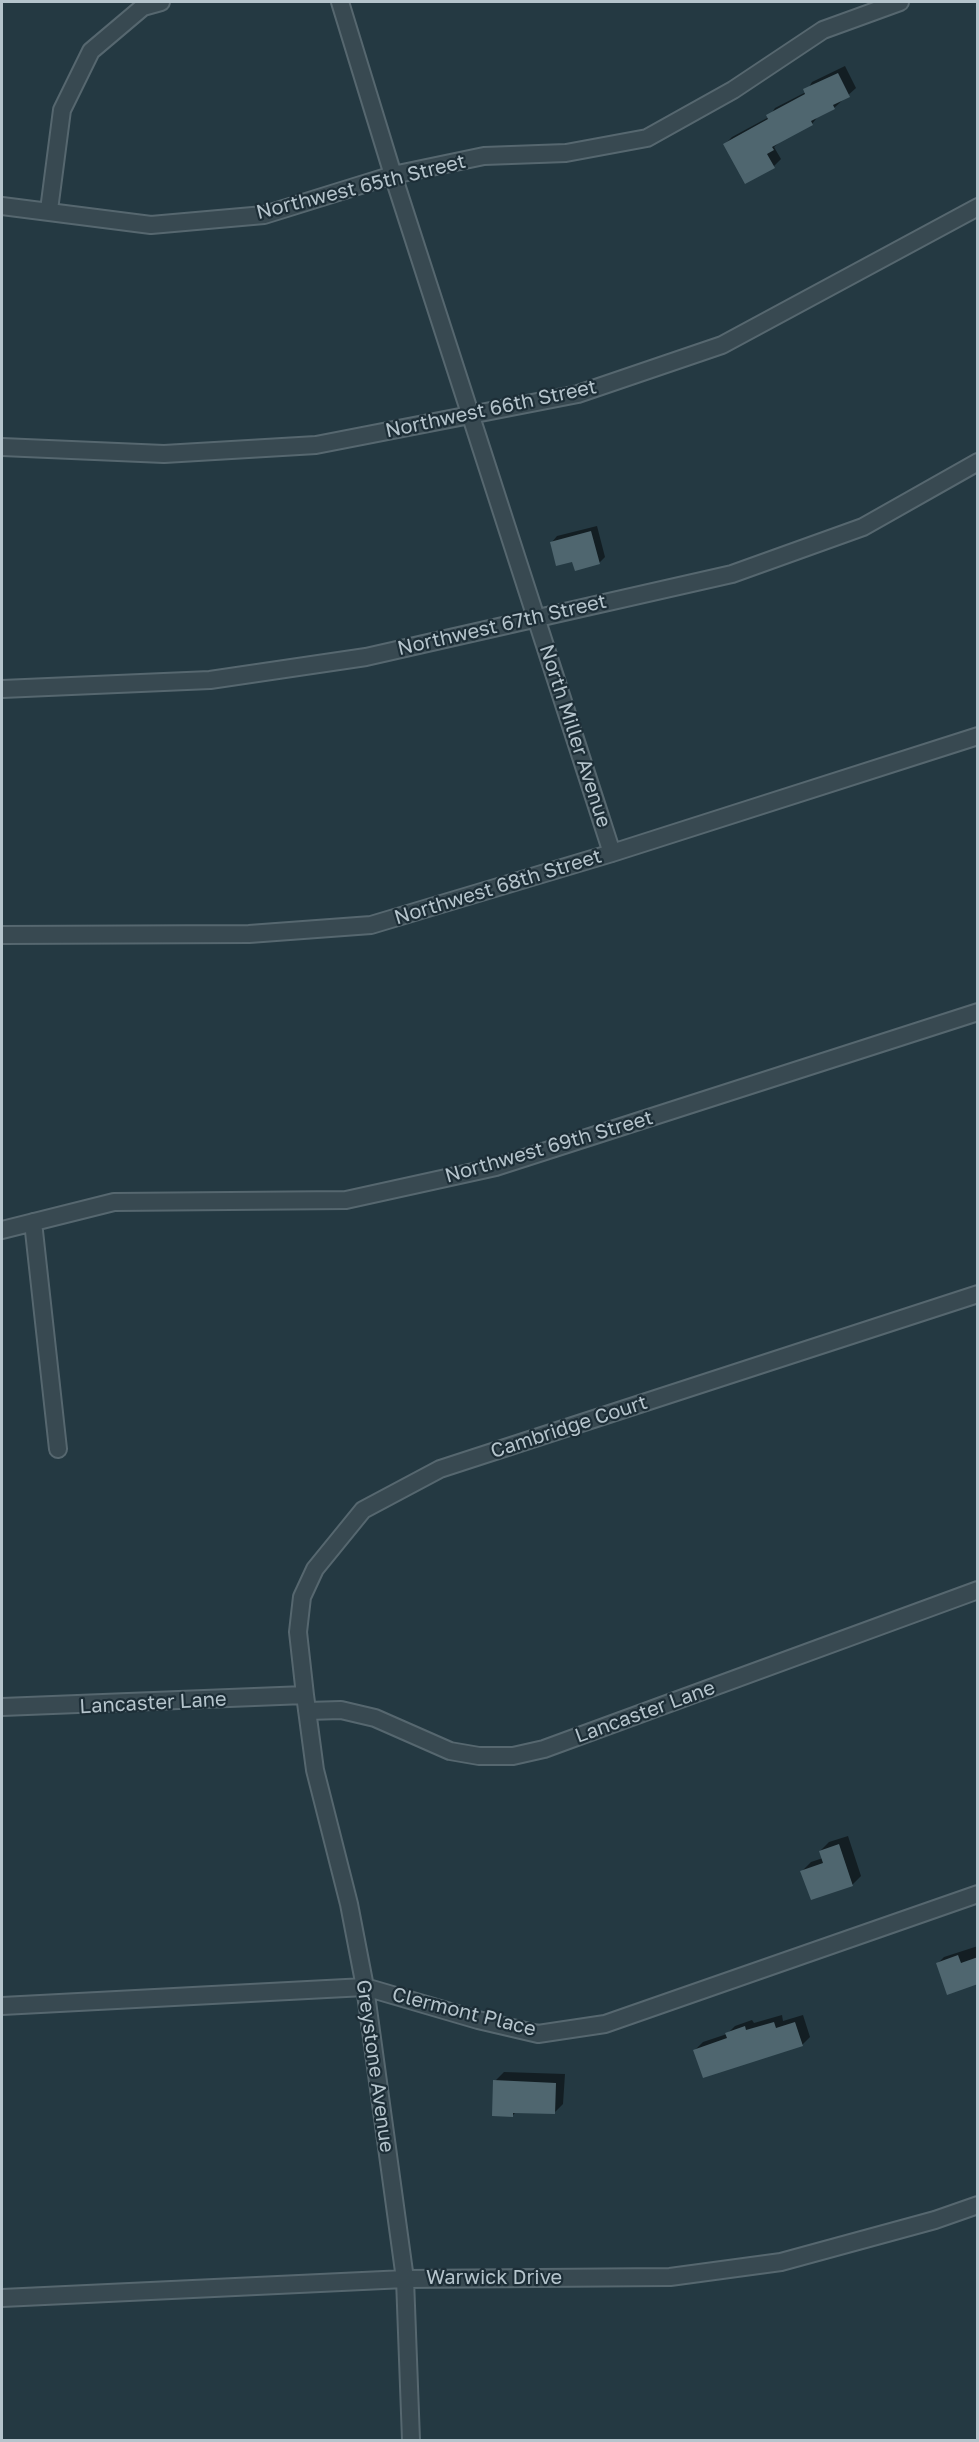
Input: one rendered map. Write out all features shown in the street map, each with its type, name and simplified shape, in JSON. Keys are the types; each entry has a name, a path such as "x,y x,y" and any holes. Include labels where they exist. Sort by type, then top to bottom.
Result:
{"street":[{"path":"49,210 62,110 91,51 143,7 161,2"},
{"name":"North Miller Avenue","path":"340,2 393,175 612,853"},
{"name":"Northwest 65th Street","path":"2,206 49,210 151,225 264,214 393,175 484,156 566,153 647,138 733,90 823,30 900,2"},
{"name":"Northwest 66th Street","path":"2,447 164,454 316,445 578,394 722,345 978,207"},
{"name":"Northwest 67th Street","path":"2,688 210,680 366,657 537,616 732,574 863,527 978,462"},
{"name":"Northwest 68th Street","path":"2,935 249,934 371,925 612,853 978,736"},
{"name":"Northwest 69th Street","path":"2,1230 114,1202 346,1200 358,1198 496,1167 978,1012"},
{"path":"33,1222 58,1449"},
{"name":"Cambridge Court","path":"306,1703 298,1632 302,1597 315,1569 363,1509 440,1469 978,1294"},
{"name":"Lancaster Lane","path":"2,1707 306,1703 375,1718 450,1751 479,1756 513,1756 544,1749 978,1590"},
{"name":"Greystone Avenue","path":"306,1703 315,1770 349,1904 365,1987 405,2279 411,2440"},
{"name":"Clermont Place","path":"2,2006 365,1987 478,2020 538,2034 605,2024 978,1893"},
{"name":"Warwick Drive","path":"2,2298 405,2279 681,2276 781,2262 935,2220 978,2205"}],"building":[{"path":"838,73 850,97 833,105 835,109 811,121 813,125 772,147 774,150 767,154 775,168 745,184 723,144 768,119 766,115 805,94 803,89"},
{"path":"591,531 600,564 575,571 572,562 556,566 550,542"},
{"path":"839,1844 853,1886 811,1900 800,1871 823,1863 819,1851"},
{"path":"958,1955 961,1963 978,1957 978,1984 947,1995 936,1963"},
{"path":"774,2022 776,2028 795,2022 803,2046 703,2078 693,2050 727,2038 725,2033 745,2026 746,2030"},
{"path":"493,2080 556,2083 555,2114 513,2113 513,2117 492,2116"}]}
